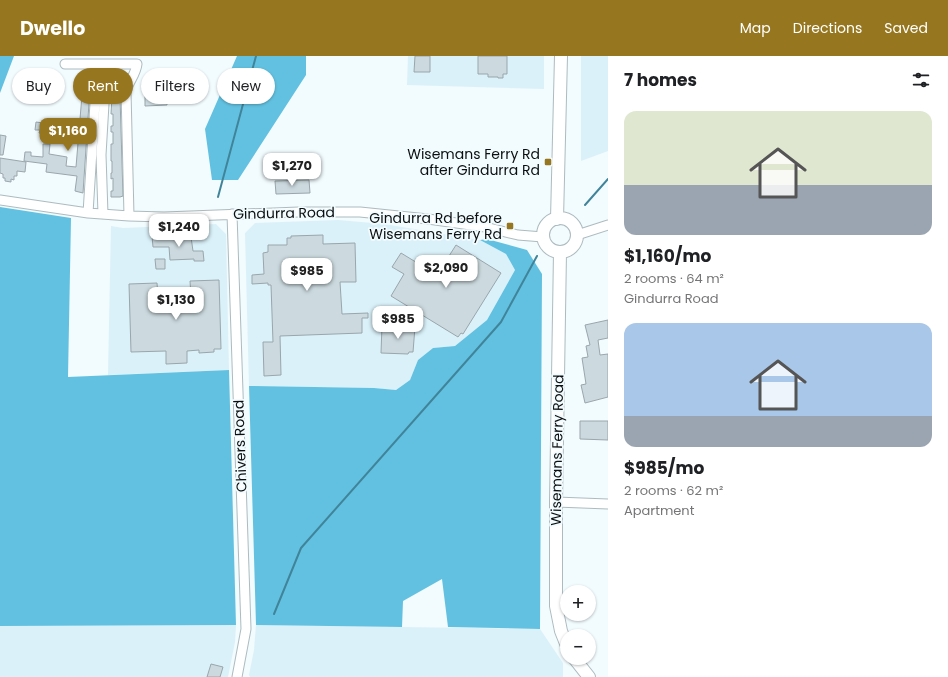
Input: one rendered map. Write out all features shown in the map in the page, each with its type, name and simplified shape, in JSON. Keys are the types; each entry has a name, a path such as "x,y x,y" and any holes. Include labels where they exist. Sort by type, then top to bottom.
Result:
{"main road":[{"path":"557,219 561,56"},
{"path":"557,219 571,222 577,235 576,240 570,249 560,252 550,249 544,242 543,237 545,227 552,220 557,219"},
{"name":"Wisemans Ferry Road","path":"560,252 556,606 561,629"},
{"path":"580,665 589,677"}],"street":[{"path":"65,64 137,60 136,70 128,83 126,91 129,216"},
{"path":"88,212 95,103 98,101 104,104 101,155 103,214"},
{"name":"Gindurra Road","path":"0,200 103,214 129,216 360,212 428,219 485,227 518,235 543,237"},
{"name":"Chivers Road","path":"232,214 246,629 237,677"},
{"path":"577,235 608,225"},
{"path":"556,502 608,504"}],"shaded area":[{"path":"0,56 14,56 0,93"},
{"path":"237,56 306,56 306,75 238,180 212,180 205,129 217,102 217,104 275,104 275,68 232,68"},
{"path":"408,56 544,56 544,89 407,85"},
{"path":"581,56 608,56 608,151 581,161"},
{"path":"0,207 71,218 68,377 229,370 236,625 0,626"},
{"path":"338,220 384,224 480,240 506,254 515,270 487,320 455,346 433,348 418,360 410,380 396,390 374,388 249,386 245,233 255,223"},
{"path":"216,224 226,234 229,370 108,375 111,226 123,228"},
{"path":"487,239 527,250 542,274 540,629 448,627 442,579 403,601 402,627 256,625 249,386 374,388 396,390 410,380 418,360 433,348 455,346 487,320 515,270 506,254 480,240"},
{"path":"236,625 235,642 228,677 0,677 0,626"},
{"path":"256,625 540,629 560,659 560,665 563,665 563,677 250,677 249,675 254,650"}],"building":[{"path":"415,56 430,56 430,72 414,72"},
{"path":"478,56 507,56 507,74 503,74 503,78 498,78 488,77 488,74 478,74"},
{"path":"81,104 89,104 83,193 75,191 77,176 46,172 47,164 24,161 25,152 31,152 31,156 43,157 43,144 50,144 49,154 67,157 66,166 76,167"},
{"path":"112,104 120,104 123,196 120,197 111,197 111,191 113,191 113,178 111,179 111,144 113,144 113,132 111,132 111,126 113,126 113,114 111,114"},
{"path":"145,104 167,104 167,105 145,106"},
{"path":"36,122 43,123 42,125 57,130 68,131 67,143 52,141 53,134 39,133 40,130 35,130"},
{"path":"0,135 6,136 3,155 0,155"},
{"path":"0,158 26,162 25,172 17,171 17,176 14,176 14,180 11,179 11,182 5,181 3,174 0,173"},
{"path":"309,180 310,193 276,194 275,181"},
{"path":"323,235 323,244 355,243 356,282 340,282 342,314 368,313 368,318 362,318 362,333 280,336 281,375 264,376 263,342 273,342 271,285 268,285 268,283 252,284 252,275 264,274 263,253 268,252 268,245 287,245 287,238 291,238 291,236"},
{"path":"152,236 164,236 164,239 191,237 193,251 203,251 204,261 194,261 194,259 170,260 169,247 153,247"},
{"path":"456,245 501,273 463,334 461,333 458,337 391,296 404,274 392,267 401,253 437,275"},
{"path":"155,259 165,259 165,269 156,269"},
{"path":"219,280 221,349 214,349 214,352 199,353 199,350 187,351 187,363 166,364 166,351 131,352 129,284 157,283 158,297 191,296 190,281"},
{"path":"608,320 608,338 598,340 600,355 608,354 608,397 585,403 581,385 586,384 582,358 588,357 586,346 590,345 585,325"},
{"path":"382,325 415,327 413,352 409,352 408,354 381,353"},
{"path":"580,421 608,421 608,440 580,439"},
{"path":"211,664 223,667 220,677 207,677"}],"waterway":[{"path":"218,197 256,56"},
{"path":"585,205 608,179"},
{"path":"274,614 301,548 501,322 537,256"}],"place":[{"name":"Wisemans Ferry Rd after Gindurra Rd","path":"548,162"},
{"name":"Gindurra Rd before Wisemans Ferry Rd","path":"510,226"}]}
